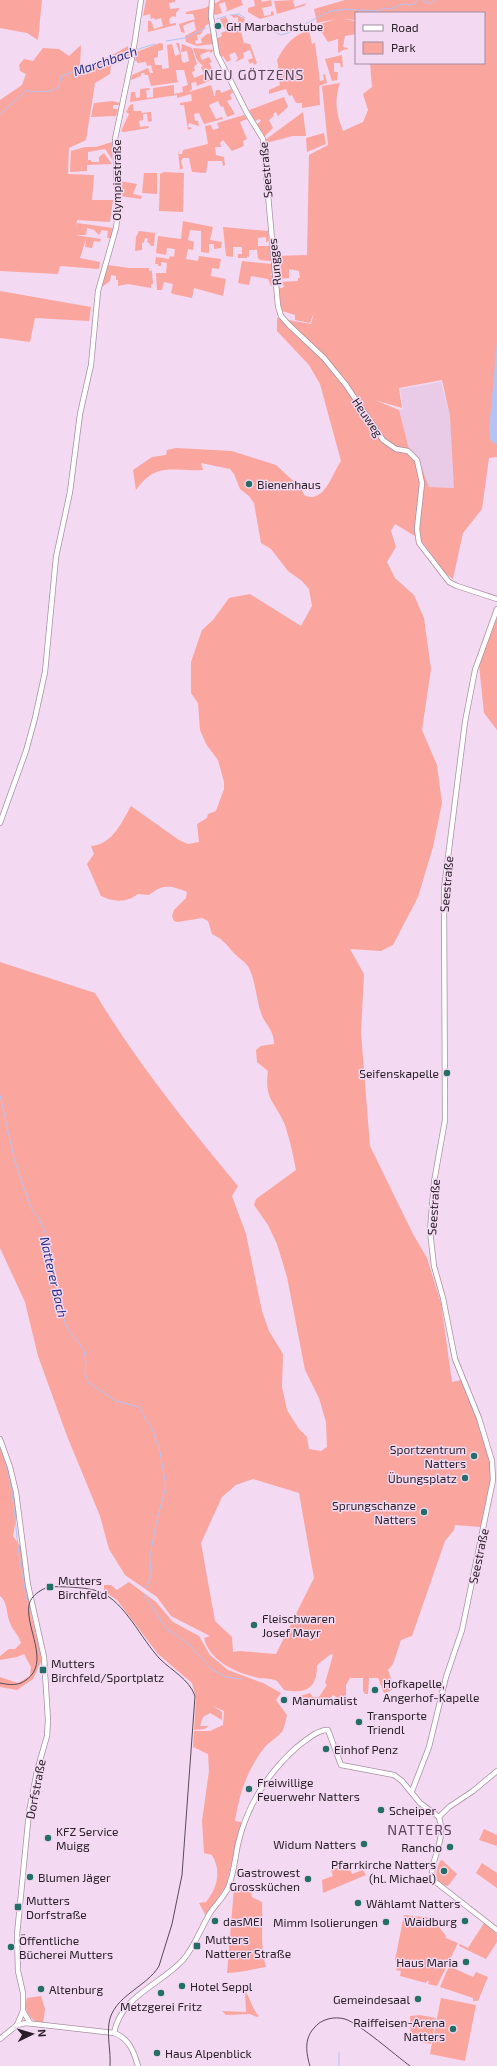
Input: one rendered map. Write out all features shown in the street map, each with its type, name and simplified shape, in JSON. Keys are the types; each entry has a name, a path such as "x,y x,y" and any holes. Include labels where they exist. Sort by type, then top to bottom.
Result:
{"street":[{"name":"Olympiastraße","path":"0,823 26,751 42,689 48,644 53,574 72,485 80,414 91,365 98,290 118,213 115,138 133,53 141,0"},
{"name":"Seestraße","path":"212,0 212,17 217,54 247,112 263,139 268,208"},
{"name":"Rungges","path":"268,208 278,306 281,316"},
{"name":"Heuweg","path":"281,316 324,358 346,385 383,440 396,449 408,451 417,460 422,483 418,517 419,543 442,575 457,586 497,599"},
{"name":"Seestraße","path":"412,1791 425,1760 446,1677 462,1630 493,1480 492,1461 479,1418 455,1358 443,1298 434,1266 430,1231 434,1182 443,1133 445,1106 444,889 465,722 475,670 497,609"},
{"name":"Dorfstraße","path":"0,1439 15,1484 30,1598 44,1657 48,1720 47,1736 37,1771 29,1812 17,1935 17,1956 23,1992 23,2011"},
{"path":"114,2033 118,2018 125,2007 178,1964 191,1950 207,1918 225,1893 230,1882 241,1832 249,1809 260,1790 280,1765 300,1745 322,1730 328,1730 341,1765 390,1773 399,1778 422,1804 439,1817 442,1833 432,1876 436,1883 497,1930"},
{"path":"439,1817 449,1807 474,1791 497,1771"},
{"path":"23,2011 30,2023"},
{"path":"0,2039 17,2025 23,2011"},
{"path":"17,2025 30,2023 114,2033 123,2037 131,2046 138,2066"}],"shaded area":[{"path":"441,382 450,416 455,488 429,487 420,463 409,449 399,410 403,409 400,389"}],"green space":[{"path":"0,0 42,0 38,40 27,33 0,28"},
{"path":"146,0 175,0 175,2 169,3 170,9 180,8 176,13 176,17 173,16 169,19 170,24 176,23 176,25 148,32 148,21 151,21 154,29 163,26 161,18 155,20 154,18 151,19 150,14 143,16"},
{"path":"221,0 241,0 243,5 225,12 227,10 225,2 219,4 222,13 216,15 213,13 214,4"},
{"path":"254,0 261,0 262,2 271,0 272,6 262,8 264,16 271,15 271,12 273,11 274,15 260,19 248,12 248,8 255,6"},
{"path":"295,0 293,1 295,7 307,3 304,6 277,14 274,1"},
{"path":"345,0 497,0 497,457 489,458 482,509 463,533 453,579 446,574 420,539 395,524 391,531 396,547 387,562 395,578 414,595 424,618 431,669 422,730 437,765 442,803 433,847 418,897 393,945 381,951 350,949 364,974 361,1033 370,1146 413,1234 427,1258 441,1303 452,1382 461,1380 481,1428 488,1454 491,1478 481,1527 455,1525 454,1530 445,1541 412,1636 401,1640 393,1664 388,1670 393,1684 392,1690 384,1693 378,1678 369,1678 368,1694 365,1694 363,1691 363,1678 350,1678 346,1685 346,1698 338,1698 333,1695 327,1703 317,1705 300,1696 310,1693 313,1697 319,1697 327,1685 325,1683 333,1655 331,1654 317,1665 315,1680 309,1688 304,1690 284,1690 277,1681 242,1673 218,1660 212,1654 204,1638 210,1636 171,1616 157,1597 125,1575 109,1549 100,1516 67,1436 38,1356 25,1302 0,1248 0,962 95,993 145,1068 181,1116 238,1186 232,1196 246,1234 262,1311 269,1331 283,1354 282,1387 287,1410 299,1429 307,1437 309,1449 321,1451 327,1447 326,1422 319,1398 305,1370 287,1277 277,1244 268,1225 254,1205 256,1199 296,1170 285,1125 269,1095 267,1081 268,1071 257,1062 256,1050 261,1046 274,1044 274,1039 272,1032 262,1016 251,973 246,964 224,942 212,934 208,921 202,918 178,922 174,921 172,916 174,910 186,898 187,892 176,888 163,887 149,895 138,894 129,899 120,901 110,899 101,896 87,864 94,854 91,846 105,842 116,832 131,806 179,840 188,844 199,842 197,824 207,818 208,814 216,811 224,789 224,782 218,760 206,744 200,730 198,703 191,693 191,662 202,630 213,620 229,598 250,594 301,626 312,606 309,589 302,581 288,571 271,549 261,543 254,503 249,496 240,489 234,474 230,469 201,463 203,470 158,471 144,481 136,490 133,470 152,457 166,455 167,450 176,448 232,451 276,465 301,488 304,495 311,497 317,496 327,487 341,461 320,384 309,365 277,331 277,318 311,324 314,312 310,323 295,320 295,315 282,311 278,289 284,287 283,284 279,284 279,282 298,281 298,278 300,278 299,271 289,269 289,278 278,279 275,256 307,255 309,155 328,145 322,86 340,83 336,101 343,131 363,122 368,110 363,94 372,87 370,64 485,64 485,12 355,12 355,20 344,19 355,21 355,34 345,36 343,47 348,49 338,53 338,39 328,42 317,25 336,19 317,23 314,9","holes":["442,380 450,416 454,488 429,487 420,463 409,449 399,410 375,400 402,408 399,388","253,1479 299,1493 314,1578 276,1654 240,1651 233,1652 232,1637 215,1621 201,1543 222,1497 236,1485"]},
{"path":"210,5 211,23 206,25 201,34 197,35 198,40 195,41 196,44 202,43 201,39 207,34 212,33 213,44 197,46 186,42 185,36 196,30 194,21 183,26 185,33 181,32 179,24 195,19 193,14 186,14 186,12 205,8"},
{"path":"231,15 237,15 245,19 244,22 239,24 244,43 250,44 257,63 254,65 253,62 250,64 248,60 253,58 250,50 243,53 244,58 235,62 238,58 235,52 229,55 231,60 227,62 223,56 220,57 216,39 222,36 221,33 226,31 220,19 226,17 231,28 238,27 238,17 234,18"},
{"path":"309,30 312,44 315,43 320,81 324,80 323,75 325,74 327,83 319,86 320,105 302,108 302,103 296,103 292,95 289,96 286,89 269,94 269,90 280,85 277,60 283,50 294,38"},
{"path":"160,43 163,44 163,50 158,51 158,57 154,58 155,65 162,65 162,69 169,68 167,45 172,44 175,56 180,54 176,43 179,43 182,61 184,63 189,61 187,51 181,52 182,44 192,48 197,64 194,67 195,71 192,72 194,78 204,74 201,67 203,66 197,60 193,48 214,50 211,53 209,51 200,55 202,60 209,57 212,62 209,63 219,77 197,86 196,82 191,83 192,89 189,92 211,85 215,96 216,90 220,90 221,93 231,89 233,92 230,95 232,99 227,101 235,114 227,117 223,106 221,107 218,101 209,105 216,119 222,117 223,119 204,124 199,113 194,114 195,121 198,121 199,126 189,123 188,127 193,128 188,130 184,105 180,105 180,103 192,101 191,94 177,98 177,95 130,102 131,92 135,92 136,98 140,97 140,89 149,88 150,90 146,90 147,98 153,97 153,88 174,85 174,94 183,92 182,87 188,85 184,70 176,70 177,80 179,82 151,86 148,75 145,75 144,73 141,73 141,76 131,80 132,75 148,68 150,73 153,73 151,65 147,66 146,62 137,63 137,61 135,61 136,52"},
{"path":"81,45 80,67 105,58 128,46 129,58 111,66 110,74 95,83 86,140 69,148 68,174 94,175 92,200 113,200 110,222 77,220 76,230 77,223 113,228 111,238 107,238 108,231 102,230 99,235 94,230 87,228 86,235 75,235 101,239 100,242 94,241 92,248 85,247 86,239 80,258 100,262 99,269 60,266 58,274 0,271 0,100 22,85 26,74 20,71 19,65 24,59 33,61 43,48 59,49 69,56"},
{"path":"342,55 343,67 341,67 340,63 334,63 334,72 338,72 337,80 332,81 325,59"},
{"path":"284,97 288,107 278,116 276,112 273,114 274,116 269,120 273,128 264,137 257,124 261,121 260,119 255,121 249,110"},
{"path":"113,101 120,103 119,105 113,105 113,109 118,109 116,116 91,117 94,103"},
{"path":"133,104 134,111 141,111 142,113 151,112 152,121 148,122 147,114 143,114 143,120 139,121 140,127 148,126 149,128 124,132 121,131 129,114 126,112 130,105"},
{"path":"303,112 306,136 293,136 266,143 265,140"},
{"path":"244,115 247,119 240,122 247,139 243,141 244,146 232,151 223,140 220,143 221,147 215,147 216,155 224,157 225,165 223,166 222,161 208,161 206,173 192,172 189,158 183,158 181,161 183,168 180,170 178,150 179,154 182,154 183,150 208,144 205,126 211,125 213,130 219,128 217,123"},
{"path":"324,133 326,144 307,152 306,138"},
{"path":"112,142 112,159 105,149 88,152 88,160 91,160 91,162 99,162 99,157 104,153 112,164 87,165 87,171 70,172 71,151 85,147 96,147"},
{"path":"164,172 184,173 183,212 159,211 160,174"},
{"path":"144,173 157,173 157,194 142,193"},
{"path":"120,181 137,184 133,194 142,196 141,199 120,196"},
{"path":"183,221 213,227 210,240 222,242 221,248 214,249 214,244 209,244 209,253 201,252 201,231 190,230 188,240 194,242 193,250 188,249 186,259 198,261 199,256 221,259 219,269 212,268 211,276 226,279 223,296 194,288 192,298 173,294 171,293 173,284 164,282 162,290 157,290 156,273 166,273 167,263 161,262 161,266 158,266 158,264 155,264 156,257 169,259 170,256 174,257 175,249 167,248 166,255 156,253 158,236 181,239"},
{"path":"223,227 268,231 269,241 266,242 266,237 258,238 258,246 270,246 271,261 260,260 258,258 257,250 249,250 249,257 247,256 247,258 238,258 238,254 242,254 242,247 233,247 233,257 226,256"},
{"path":"139,231 155,233 154,246 151,246 147,242 148,239 145,238 144,242 142,243 142,250 135,251 136,237"},
{"path":"242,261 272,264 273,273 270,275 274,275 274,286 271,286 268,279 251,276 249,285 238,283"},
{"path":"108,265 129,268 149,268 149,271 152,271 153,284 151,284 151,288 128,284 118,286 116,276 111,275 110,281 102,287"},
{"path":"0,291 91,307 89,321 35,318 30,342 0,338"},
{"path":"497,617 497,730 484,713 479,665"},
{"path":"0,1445 10,1476 17,1513 13,1536 21,1547 31,1614 42,1660 33,1679 17,1690 0,1687 0,1677 18,1683 30,1676 31,1667 24,1654 17,1657 0,1660 0,1656 9,1649 15,1649 21,1643 11,1626 4,1601 0,1596"},
{"path":"129,1582 156,1602 173,1622 199,1636 210,1655 228,1670 263,1683 281,1693 276,1700 287,1715 283,1730 259,1755 245,1782 235,1821 241,1822 241,1827 226,1886 206,1916 199,1903 206,1902 210,1897 217,1880 217,1868 212,1855 204,1853 202,1821 209,1771 208,1754 193,1747 194,1731 210,1731 223,1725 224,1711 213,1706 222,1712 222,1720 210,1713 203,1717 200,1726 209,1726 204,1729 194,1730 196,1698 192,1683 158,1654 117,1600 104,1591 104,1585 111,1585 117,1590"},
{"path":"484,1829 497,1835 497,1846 479,1840"},
{"path":"442,1860 457,1874 448,1886 440,1883 436,1877 438,1865"},
{"path":"482,1863 497,1873 497,1888 476,1873"},
{"path":"348,1865 352,1874 363,1870 366,1875 323,1893 322,1880 333,1876 331,1870"},
{"path":"239,1887 241,1890 250,1887 252,1897 262,1902 262,1943 266,1967 242,1972 227,1973 234,1888"},
{"path":"404,1915 432,1918 446,1938 458,1943 437,1986 428,1984 429,1981 426,1983 400,1976 401,1971 396,1970 398,1961 395,1960"},
{"path":"484,1923 497,1934 497,1942 486,1959 459,1946 460,1944 468,1948"},
{"path":"449,1966 473,1977 476,1972 488,1977 478,2001 473,2001 473,1998 440,1987"},
{"path":"245,1991 259,2016 257,2017 250,2014 226,2015 222,2011 246,2012"},
{"path":"41,1996 45,2009 43,2024 38,2023 31,2018 26,2007 27,1998"},
{"name":"Raiffeisen-Arena Natters","path":"441,1998 476,2005 465,2061 430,2054"},
{"path":"420,2015 436,2018 431,2044 411,2040 410,2016"}],"water":[{"path":"497,342 497,444 493,443 490,439 489,428"}],"waterway":[{"name":"Marchbach","path":"250,22 261,29 281,35 288,33 328,12 344,9 377,11 384,8 391,9 403,4 412,5 418,0"},
{"name":"Marchbach","path":"422,0 430,4 435,0"},
{"name":"Marchbach","path":"230,15 239,14 245,18"},
{"name":"Marchbach","path":"217,19 226,16"},
{"name":"Marchbach","path":"166,41 185,38 206,28"},
{"name":"Marchbach","path":"135,50 155,44"},
{"name":"Marchbach","path":"0,114 26,91 51,91 59,87 61,76 132,51"},
{"name":"Natterer Bach","path":"0,1095 15,1162 32,1210 40,1220 50,1247 54,1270 54,1283 60,1290 61,1312 67,1327 84,1350 86,1362 85,1372 88,1382 116,1401 139,1407 153,1431 159,1446 166,1486 156,1524 150,1557 151,1576 146,1588"},
{"path":"0,1447 12,1492 19,1553 28,1604"},
{"name":"Natterer Bach","path":"144,1594 166,1628 191,1646 211,1669 226,1677 242,1679"},
{"name":"Natterer Bach","path":"339,2052 339,2066"}],"tram line":[{"path":"0,1683 20,1683 26,1680 33,1673 37,1655 29,1614 29,1605 32,1599 43,1589 70,1587 89,1589 100,1592 109,1597 125,1612 160,1659 189,1685 195,1696 182,1875 172,1924 159,1966 147,1980 123,1999 112,2014 109,2023 110,2066"},
{"path":"310,2066 307,2041 311,2032 320,2022 336,2018 345,2019 359,2027 378,2040 410,2066"}],"place":[{"name":"GH Marbachstube","path":"218,26"},
{"name":"Bienenhaus","path":"249,484"},
{"name":"Seifenskapelle","path":"447,1073"},
{"name":"Sportzentrum Natters","path":"474,1456"},
{"name":"Übungsplatz","path":"465,1478"},
{"name":"Sprungschanze Natters","path":"424,1512"},
{"name":"Mutters Birchfeld","path":"50,1587"},
{"name":"Fleischwaren Josef Mayr","path":"254,1625"},
{"name":"Mutters Birchfeld/Sportplatz","path":"43,1670"},
{"name":"Hofkapelle, Angerhof-Kapelle","path":"375,1690"},
{"name":"Manumalist","path":"284,1700"},
{"name":"Transporte Triendl","path":"359,1722"},
{"name":"Einhof Penz","path":"326,1749"},
{"name":"Freiwillige Feuerwehr Natters","path":"249,1789"},
{"name":"Scheiper","path":"381,1810"},
{"name":"KFZ Service Muigg","path":"48,1838"},
{"name":"Widum Natters","path":"364,1844"},
{"name":"Rancho","path":"450,1847"},
{"name":"Pfarrkirche Natters (hl. Michael)","path":"444,1871"},
{"name":"Blumen Jäger","path":"30,1877"},
{"name":"Gastrowest Grossküchen","path":"308,1879"},
{"name":"Wählamt Natters","path":"358,1903"},
{"name":"Mutters Dorfstraße","path":"18,1907"},
{"name":"dasMEI","path":"215,1921"},
{"name":"Waidburg","path":"465,1921"},
{"name":"Mimm Isolierungen","path":"386,1922"},
{"name":"Mutters Natterer Straße","path":"197,1946"},
{"name":"Öffentliche Bücherei Mutters","path":"11,1947"},
{"name":"Haus Maria","path":"466,1962"},
{"name":"Hotel Seppl","path":"182,1986"},
{"name":"Altenburg","path":"41,1989"},
{"name":"Metzgerei Fritz","path":"161,1993"},
{"name":"Gemeindesaal","path":"418,1999"},
{"name":"Raiffeisen-Arena Natters","path":"453,2029"},
{"name":"Haus Alpenblick","path":"157,2053"}],"district":[{"name":"NEU GÖTZENS","path":"254,74"},
{"name":"NATTERS","path":"420,1829"}]}
